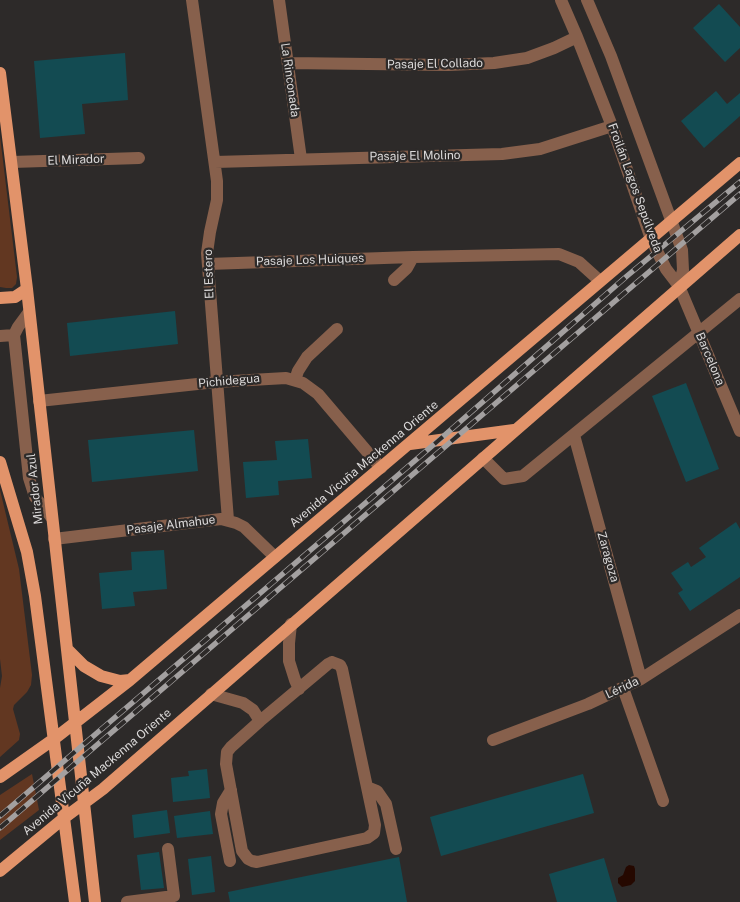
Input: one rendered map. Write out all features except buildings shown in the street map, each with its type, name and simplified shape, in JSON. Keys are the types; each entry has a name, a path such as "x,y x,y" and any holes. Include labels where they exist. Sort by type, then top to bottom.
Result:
{"main road":[{"name":"Mirador Azul","path":"0,72 27,289 95,902"},
{"name":"Avenida Vicuña Mackenna Oriente","path":"0,777 54,739 130,680 740,163"},
{"name":"Avenida Vicuña Mackenna Oriente","path":"0,871 84,802 103,789 679,286 740,235"},
{"path":"0,298 15,297 27,289"},
{"path":"409,444 514,430"},
{"name":"Mirador Azul","path":"0,462 27,552 32,577 75,902"},
{"path":"67,649 84,666 101,676 120,681 130,680"}],"street":[{"name":"El Estero","path":"192,0 217,181 217,200 208,242 208,264 228,520"},
{"name":"La Rinconada","path":"279,0 301,159"},
{"name":"Froilán Lagos Sepúlveda","path":"560,0 577,37 612,126 651,239 666,270 679,286"},
{"name":"Froilán Lagos Sepúlveda","path":"587,0 611,56 672,221 682,255 679,286"},
{"name":"Pasaje El Collado","path":"288,63 448,65 494,63 533,56 577,37"},
{"name":"Pasaje El Molino","path":"215,162 502,154 540,149 612,126"},
{"name":"El Mirador","path":"12,162 139,158"},
{"name":"Pasaje Los Huiques","path":"208,264 559,254 579,262 600,281"},
{"path":"394,280 407,268 413,257"},
{"name":"Barcelona","path":"679,286 740,431"},
{"path":"482,458 504,479 523,476 740,299"},
{"path":"29,312 14,335 30,485 35,497 52,518"},
{"path":"295,380 298,371 307,357 337,329"},
{"path":"0,336 14,335"},
{"name":"Pichidegua","path":"39,401 216,382 277,378 295,380 318,394 381,468"},
{"name":"Zaragoza","path":"574,435 642,679"},
{"name":"Pasaje Almahue","path":"54,539 204,520 228,520 244,527 275,557"},
{"name":"Lérida","path":"493,740 588,704 642,679 740,616"},
{"path":"291,624 289,661 299,689"},
{"path":"332,662 340,665 375,824 375,829 371,836 257,862 248,859 242,851 226,764 227,752 230,747 260,721 328,664 332,662"},
{"path":"623,688 663,801"},
{"path":"211,694 243,703 253,710 260,721"},
{"path":"367,787 378,792 386,804 396,849"},
{"path":"230,861 222,814 223,803 231,790"},
{"path":"127,902 174,896 168,850"}],"shaded area":[{"path":"0,136 17,277 16,284 12,288 0,287"},
{"path":"0,490 19,569 32,675 31,685 14,705 13,709 20,734 19,740 0,757 0,688 2,676 0,659"},
{"path":"32,774 39,810 0,840 0,795"},
{"path":"629,865 634,866 635,881 631,885 622,887 618,883 618,878 623,875 626,867"}],"railway":[{"path":"0,816 446,434 627,276 740,182"},
{"path":"0,828 740,194"}]}
